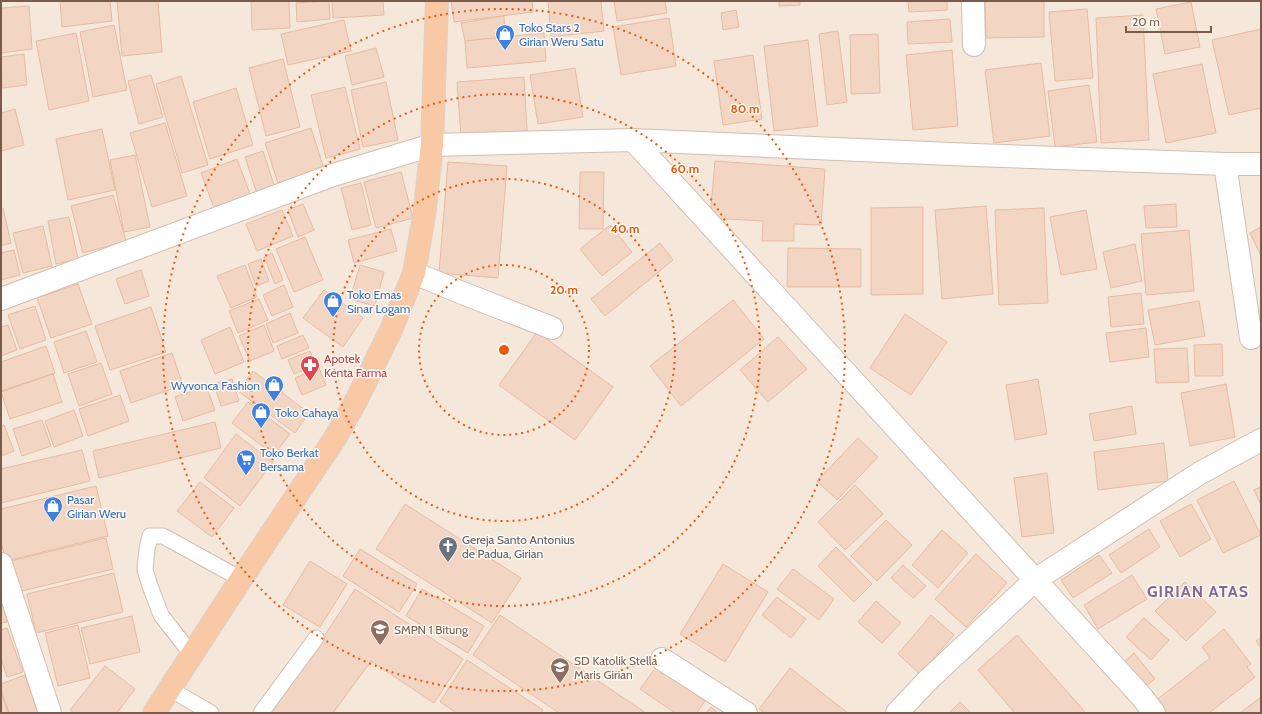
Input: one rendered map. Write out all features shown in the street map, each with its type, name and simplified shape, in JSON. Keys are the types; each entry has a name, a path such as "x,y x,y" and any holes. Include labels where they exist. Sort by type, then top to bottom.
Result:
{"highway":[{"path":"154,713 335,438 358,399 391,330 414,273 424,216 432,145 437,1"}],"street":[{"path":"973,1 974,45"},
{"path":"633,140 1142,696 1154,713"},
{"path":"1,298 333,175 432,145 633,140 966,155 1261,164"},
{"path":"1225,164 1251,338"},
{"path":"414,273 552,328"},
{"path":"897,713 927,681 1035,580 1200,473 1261,440"},
{"path":"1,564 50,713"},
{"path":"662,659 746,713"}],"lane":[{"path":"192,655 161,615 150,586 145,570 150,536 163,536 241,579"},
{"path":"261,713 316,638"},
{"path":"170,689 211,713"}],"shaded area":[{"path":"1,1 1261,1 1261,713 1,713"}],"building":[{"path":"60,1 110,1 112,21 62,27"},
{"path":"117,1 158,1 162,52 122,56"},
{"path":"251,1 289,1 290,28 252,30"},
{"path":"329,1 330,19 297,22 296,3"},
{"path":"332,1 383,1 384,15 333,18"},
{"path":"451,1 532,1 533,12 454,22"},
{"path":"548,1 601,1 604,31 551,37"},
{"path":"614,1 665,1 667,13 617,21"},
{"path":"779,1 800,1 800,5 779,6"},
{"path":"908,1 947,1 947,10 909,12"},
{"path":"985,1 1044,1 1044,37 986,38"},
{"path":"1191,2 1200,47 1165,54 1156,9"},
{"path":"29,6 32,49 1,53 1,8"},
{"path":"1087,9 1093,78 1055,81 1049,12"},
{"path":"736,10 739,27 723,30 721,13"},
{"path":"1143,15 1149,140 1101,143 1096,18"},
{"path":"504,16 505,37 465,41 461,23"},
{"path":"669,18 676,66 621,75 613,27"},
{"path":"950,19 952,42 908,44 907,22"},
{"path":"344,20 351,51 288,65 281,34"},
{"path":"114,25 127,90 93,97 80,32"},
{"path":"1261,29 1261,108 1229,115 1212,40"},
{"path":"838,31 847,102 827,105 819,34"},
{"path":"76,33 89,101 49,110 36,41"},
{"name":"Toko Stars 2 Girian Weru Satu","path":"544,33 546,61 467,68 465,41"},
{"path":"878,34 880,93 851,94 850,35"},
{"path":"808,40 818,126 774,131 764,46"},
{"path":"376,48 384,77 352,85 345,56"},
{"path":"952,50 958,126 913,130 906,55"},
{"path":"24,54 27,85 2,88 1,57"},
{"path":"753,55 762,119 723,125 714,61"},
{"path":"283,59 300,127 266,136 249,68"},
{"path":"1041,63 1050,136 994,143 985,70"},
{"path":"1202,64 1216,133 1166,143 1153,74"},
{"path":"575,68 583,117 538,124 530,75"},
{"path":"151,75 163,117 139,124 128,81"},
{"path":"181,76 208,165 182,173 156,84"},
{"path":"524,77 527,131 461,136 457,82"},
{"path":"386,82 398,140 363,147 351,90"},
{"path":"1089,85 1097,142 1055,147 1048,91"},
{"path":"345,87 360,149 326,158 311,95"},
{"path":"236,88 253,145 210,159 193,102"},
{"path":"15,109 24,145 1,151 1,113"},
{"path":"165,123 187,196 152,207 130,133"},
{"path":"311,128 324,169 278,183 265,143"},
{"path":"102,129 115,190 68,200 56,139"},
{"path":"263,151 274,185 256,191 245,157"},
{"path":"135,155 150,227 124,232 110,160"},
{"path":"237,159 250,194 214,208 201,173"},
{"path":"715,161 825,169 821,225 794,224 794,241 762,241 763,221 710,218"},
{"path":"448,162 507,166 498,278 439,273"},
{"path":"401,172 413,218 376,228 364,182"},
{"path":"580,172 604,172 603,229 579,229"},
{"path":"361,183 371,225 352,230 341,188"},
{"path":"113,195 126,241 83,253 71,206"},
{"path":"303,204 314,230 298,237 288,210"},
{"path":"1176,204 1177,227 1146,228 1144,206"},
{"path":"986,206 993,294 942,299 935,210"},
{"path":"923,207 923,294 871,295 871,208"},
{"path":"3,208 11,243 1,246 1,209"},
{"path":"1044,208 1048,303 999,305 995,210"},
{"path":"282,210 293,236 257,251 246,224"},
{"path":"1086,210 1097,269 1061,275 1050,217"},
{"path":"69,217 78,259 56,264 48,221"},
{"path":"610,225 632,252 602,276 580,249"},
{"path":"43,226 52,266 23,273 13,233"},
{"path":"1261,227 1261,256 1250,233"},
{"path":"391,229 397,251 354,263 348,240"},
{"path":"1189,230 1194,291 1146,295 1141,234"},
{"path":"305,237 323,280 294,292 276,249"},
{"path":"660,243 673,260 605,316 591,299"},
{"path":"1135,244 1142,281 1111,288 1103,252"},
{"path":"788,248 861,249 861,287 787,287"},
{"path":"14,250 20,275 1,280 1,253"},
{"path":"272,253 283,280 275,284 264,257"},
{"path":"261,259 269,281 256,286 248,264"},
{"path":"245,265 257,297 231,308 217,276"},
{"path":"360,265 384,272 375,306 350,299"},
{"path":"141,270 149,296 125,304 116,279"},
{"path":"78,284 92,324 51,338 37,298"},
{"path":"284,285 293,307 272,316 263,295"},
{"name":"Toko Emas Sinar Logam","path":"324,290 363,318 343,347 303,318"},
{"path":"1141,293 1144,324 1111,327 1108,297"},
{"path":"259,299 268,320 238,333 229,311"},
{"path":"733,300 764,339 681,406 650,366"},
{"path":"1199,301 1205,336 1155,345 1148,310"},
{"path":"35,306 46,340 20,349 8,315"},
{"path":"151,307 166,352 110,370 95,326"},
{"path":"290,313 298,333 273,343 266,324"},
{"path":"905,314 947,342 911,395 870,368"},
{"path":"8,325 17,350 1,356 1,327"},
{"path":"264,325 274,351 250,361 239,336"},
{"path":"230,327 244,362 215,374 201,340"},
{"path":"1146,328 1149,357 1110,362 1106,333"},
{"path":"86,331 97,362 64,373 54,342"},
{"path":"537,332 613,387 575,440 499,385"},
{"path":"303,335 309,348 282,359 277,346"},
{"path":"778,337 807,369 768,402 740,370"},
{"path":"1222,344 1223,376 1195,376 1194,345"},
{"path":"46,346 55,373 1,391 1,362"},
{"path":"1187,348 1189,382 1156,383 1154,349"},
{"path":"310,351 316,365 294,374 288,360"},
{"path":"172,353 183,385 131,403 120,371"},
{"path":"101,363 112,394 79,406 68,374"},
{"name":"Apotek Kenta Farma","path":"319,368 326,385 302,395 295,378"},
{"name":"Wyvonca Fashion","path":"253,371 309,413 295,433 238,391"},
{"path":"53,374 62,402 10,419 1,392"},
{"path":"232,379 239,401 221,406 214,384"},
{"path":"1038,379 1047,434 1015,440 1006,385"},
{"path":"1226,384 1235,437 1190,446 1181,393"},
{"path":"206,386 215,410 183,421 175,397"},
{"path":"120,395 129,421 88,436 79,409"},
{"name":"Toko Cahaya","path":"248,402 290,434 274,455 232,423"},
{"path":"1132,406 1136,434 1094,441 1089,414"},
{"path":"74,410 83,436 54,447 45,421"},
{"path":"42,420 51,446 22,456 13,429"},
{"path":"215,422 221,448 99,478 93,451"},
{"path":"4,425 14,451 1,456 1,426"},
{"path":"236,434 273,462 240,506 204,478"},
{"path":"858,438 878,457 837,500 817,481"},
{"path":"1164,443 1168,481 1098,490 1094,452"},
{"path":"82,450 90,481 1,503 1,469"},
{"path":"1047,473 1054,533 1022,537 1014,478"},
{"path":"1234,481 1261,535 1223,553 1197,500"},
{"path":"200,482 234,508 212,537 177,511"},
{"path":"855,485 883,514 845,550 818,522"},
{"name":"Pasar Girian Weru","path":"96,486 108,536 6,561 1,542 1,509"},
{"path":"1261,487 1261,505 1254,490"},
{"name":"Gereja Santo Antonius de Padua, Girian","path":"405,504 521,578 492,623 376,549"},
{"path":"1191,504 1211,539 1180,557 1160,521"},
{"path":"886,520 912,545 877,581 851,556"},
{"path":"1149,529 1160,547 1121,573 1109,555"},
{"path":"942,530 968,553 938,588 912,565"},
{"path":"106,538 113,569 18,592 10,561"},
{"path":"836,547 872,584 854,602 818,566"},
{"path":"360,549 417,584 399,612 343,576"},
{"path":"976,554 1007,583 966,627 935,599"},
{"path":"1099,555 1112,573 1073,598 1061,580"},
{"path":"310,561 347,584 320,627 283,605"},
{"path":"723,564 768,592 725,662 680,634"},
{"path":"903,565 926,586 913,598 891,578"},
{"path":"793,569 834,599 819,620 777,589"},
{"path":"114,573 123,612 36,633 27,594"},
{"path":"1132,575 1147,599 1098,629 1084,605"},
{"path":"1185,582 1216,612 1186,641 1155,611"},
{"name":"SMPN 1 Bitung","path":"355,589 463,659 434,703 371,661 333,713 270,713 327,632"},
{"path":"422,589 484,626 468,653 406,616"},
{"path":"1,592 7,622 1,623"},
{"path":"777,597 806,619 791,638 762,615"},
{"path":"876,601 901,623 882,643 858,622"},
{"name":"SD Katolik Stella Maris Girian","path":"500,615 646,713 559,713 473,655"},
{"path":"931,615 954,635 920,674 898,654"},
{"path":"132,616 140,652 90,664 81,628"},
{"path":"1144,618 1169,640 1151,660 1126,637"},
{"path":"78,625 90,678 58,686 45,633"},
{"path":"7,628 23,672 7,677 1,658 1,630"},
{"path":"1224,629 1251,664 1247,667 1255,677 1209,713 1163,713 1154,702 1210,658 1202,647"},
{"path":"1017,635 1086,713 1015,713 978,670"},
{"path":"1261,637 1261,648 1256,641"},
{"path":"1134,653 1155,679 1143,688 1123,663"},
{"path":"467,660 543,710 541,713 457,713 440,702"},
{"path":"105,666 135,689 117,713 74,713 70,710"},
{"path":"656,667 705,701 697,713 675,713 640,689"},
{"path":"790,668 848,713 765,713 759,709"},
{"path":"25,675 38,713 9,713 1,689 1,684"},
{"path":"1,692 8,713 1,713"},
{"path":"1261,697 1261,713 1240,713"},
{"path":"960,702 971,713 949,713"},
{"path":"711,707 718,713 706,713"}],"place":[{"name":"Toko Stars 2 Girian Weru Satu","path":"505,51"},
{"name":"Toko Emas Sinar Logam","path":"333,318"},
{"name":"Apotek Kenta Farma","path":"310,382"},
{"name":"Wyvonca Fashion","path":"274,402"},
{"name":"Toko Cahaya","path":"261,429"},
{"name":"Toko Berkat Bersama","path":"246,476"},
{"name":"Pasar Girian Weru","path":"53,523"},
{"name":"Gereja Santo Antonius de Padua, Girian","path":"448,563"},
{"name":"SMPN 1 Bitung","path":"380,646"},
{"name":"SD Katolik Stella Maris Girian","path":"560,684"}],"district":[{"name":"GIRIAN ATAS","path":"1198,591"}]}
